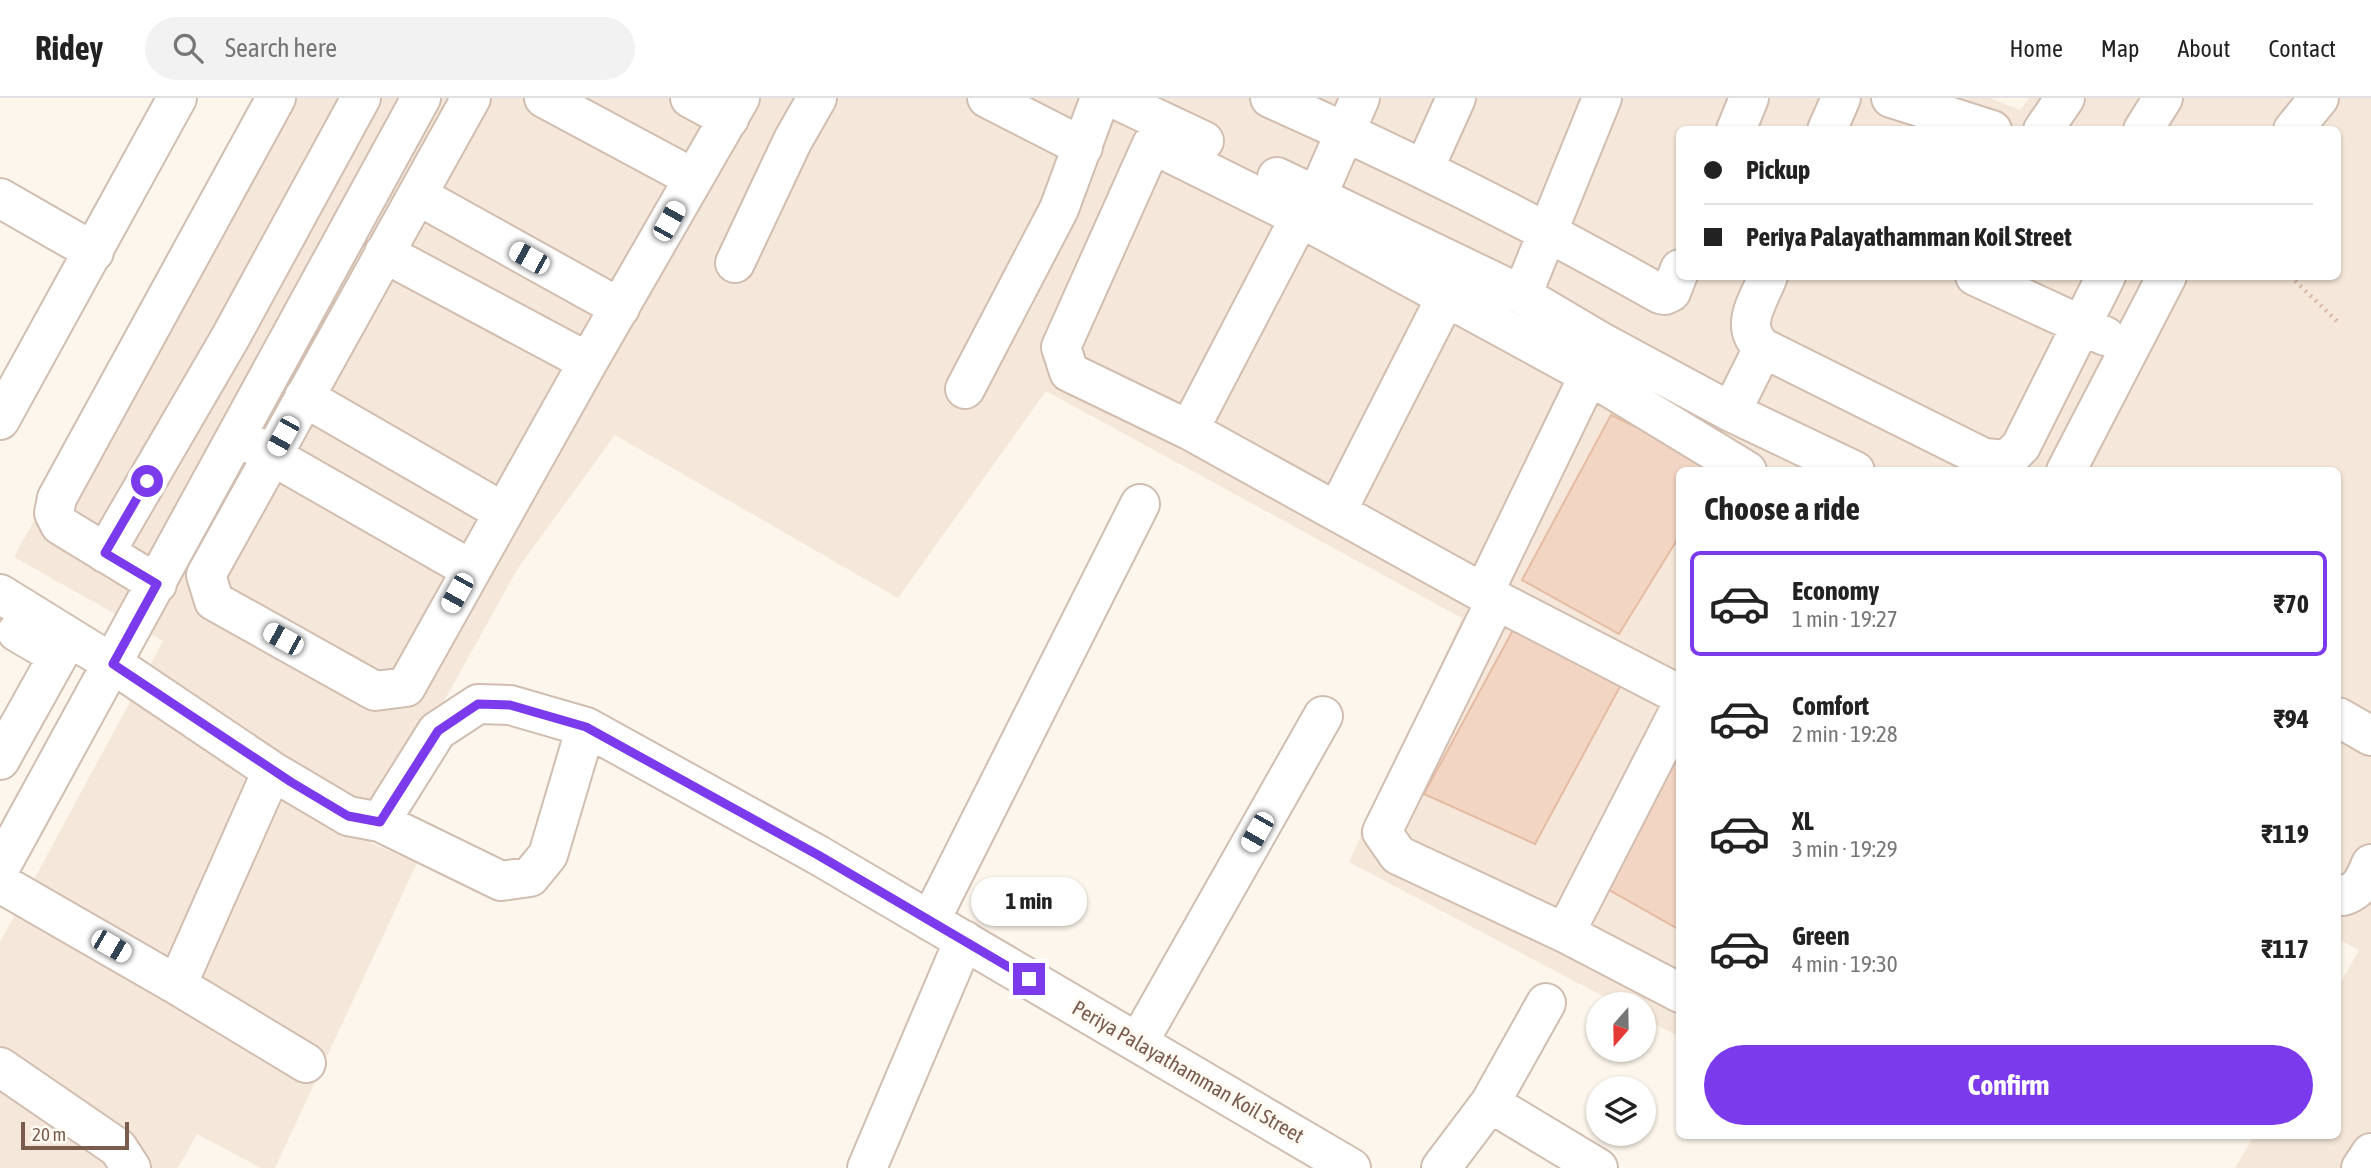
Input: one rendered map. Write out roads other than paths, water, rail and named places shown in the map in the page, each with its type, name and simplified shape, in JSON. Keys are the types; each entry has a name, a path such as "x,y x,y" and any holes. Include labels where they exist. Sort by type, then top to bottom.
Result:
{"street":[{"path":"5,397 94,252 177,98"},
{"path":"157,584 60,525 54,513 57,498 276,98"},
{"path":"105,553 230,338 361,98"},
{"path":"0,869 421,98"},
{"path":"471,98 206,575 214,601 374,691 405,687 587,362 734,108 690,98"},
{"path":"544,98 693,178"},
{"path":"735,263 793,140 817,98"},
{"path":"987,98 1083,147"},
{"path":"965,389 1059,209 1100,98"},
{"path":"1113,98 1310,203 1446,297 1589,375 1739,467"},
{"path":"1270,98 1353,115 1424,169 1549,232 1660,294 1671,292 1676,279"},
{"path":"1424,169 1456,98"},
{"path":"1522,295 1602,98"},
{"path":"1738,126 1749,98"},
{"path":"1829,126 1841,98"},
{"path":"1891,98 1979,126"},
{"path":"2046,126 2064,98"},
{"path":"2146,126 2163,98"},
{"path":"2296,126 2319,98"},
{"path":"1189,430 1310,203 1353,115"},
{"path":"1676,693 1490,596 1189,430 1069,372 1061,347 1152,144 1310,203 1522,295 1603,344 1731,412 1797,459 1836,467"},
{"path":"417,195 620,308"},
{"path":"0,198 94,252"},
{"path":"384,253 587,362"},
{"path":"1766,280 1749,325 1753,339 1763,348 1984,458 2007,460 2021,446 2104,280"},
{"path":"1984,280 2130,346"},
{"path":"2068,467 2165,280"},
{"path":"1338,511 1446,297"},
{"path":"1731,412 1763,348"},
{"path":"1589,375 1382,832 1398,855 1565,933 1676,991"},
{"path":"304,397 503,512"},
{"path":"237,435 470,569"},
{"path":"930,921 1140,505"},
{"path":"0,594 107,673 348,816 380,822 501,881 530,877 548,855 586,727"},
{"path":"0,621 58,656 107,673"},
{"path":"0,760 58,656"},
{"name":"Periya Palayathamman Koil Street","path":"380,822 438,731 478,704 510,705 586,727 818,855 1351,1168"},
{"path":"1138,1043 1323,716"},
{"path":"1565,933 1676,717"},
{"path":"2341,719 2371,736"},
{"path":"2341,738 2371,753"},
{"path":"177,985 272,771"},
{"path":"2341,895 2355,892 2371,863"},
{"path":"0,883 306,1063"},
{"path":"867,1168 964,940"},
{"path":"1441,1168 1490,1103 1546,1003"},
{"path":"0,1067 118,1147 131,1168"},
{"path":"1490,1103 1598,1168"},
{"path":"2361,1168 2371,1153"}]}
